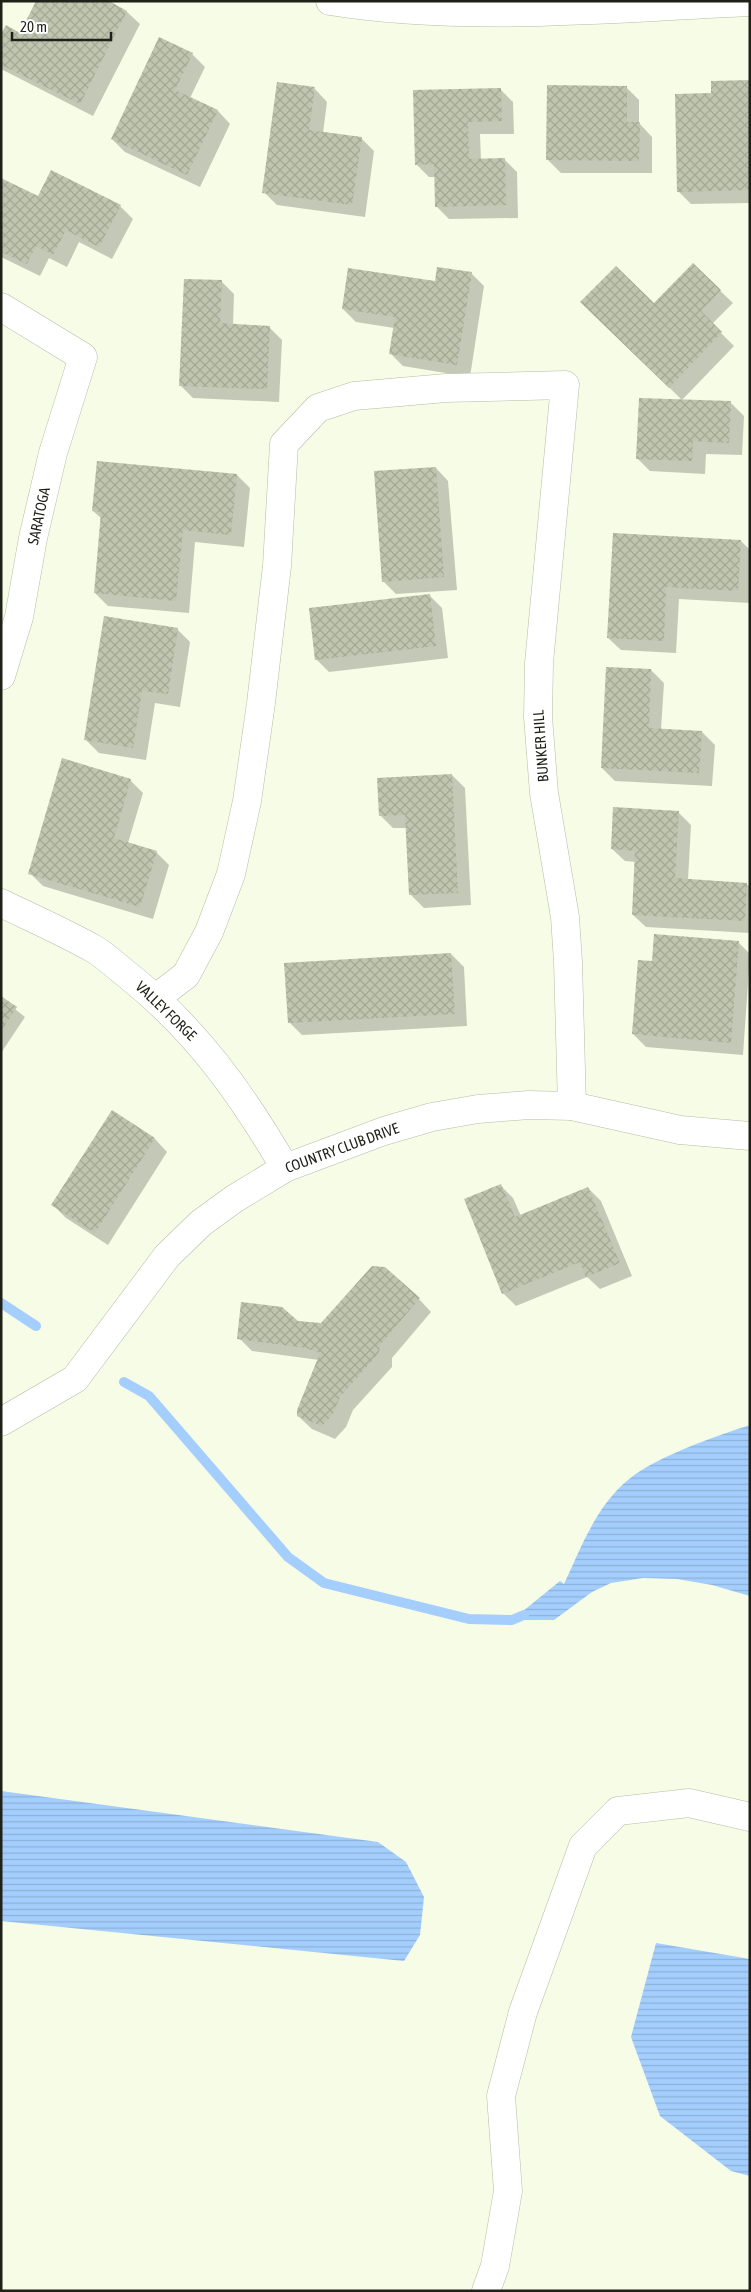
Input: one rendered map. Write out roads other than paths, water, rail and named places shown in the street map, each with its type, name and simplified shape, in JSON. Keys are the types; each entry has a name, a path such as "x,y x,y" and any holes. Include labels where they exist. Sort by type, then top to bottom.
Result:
{"street":[{"path":"330,1 366,7 483,13 750,2"},
{"name":"SARATOGA","path":"1,307 83,357 52,454 19,618 1,676"},
{"name":"BUNKER HILL","path":"156,998 186,975 209,932 230,874 247,801 277,566 284,444 318,408 354,396 446,388 566,385 538,663 538,717 544,793 565,917 572,1106"},
{"name":"VALLEY FORGE","path":"1,903 95,950 156,998 191,1032 224,1073 253,1114 284,1168"},
{"name":"COUNTRY CLUB DRIVE","path":"1,1422 75,1379 167,1256 201,1223 234,1199 284,1168 384,1131 432,1117 478,1109 529,1105 572,1106 680,1130 750,1136"},
{"path":"486,2291 495,2266 508,2191 502,2096 523,2012 583,1846 618,1811 689,1804 750,1817"}],"water":[{"path":"750,1425 750,1596 712,1585 677,1579 643,1578 611,1583 592,1592 554,1620 512,1620 560,1581 564,1584 583,1542 598,1515 617,1490 628,1480 640,1471 670,1455"},
{"path":"1,1791 378,1842 406,1862 424,1897 420,1935 404,1961 1,1921"},
{"path":"656,1943 750,1959 750,2176 731,2171 660,2116 631,2037"}],"waterway":[{"path":"1,1303 36,1326"},
{"path":"124,1382 149,1396 288,1557 324,1583 469,1619 512,1620 524,1615"}]}
